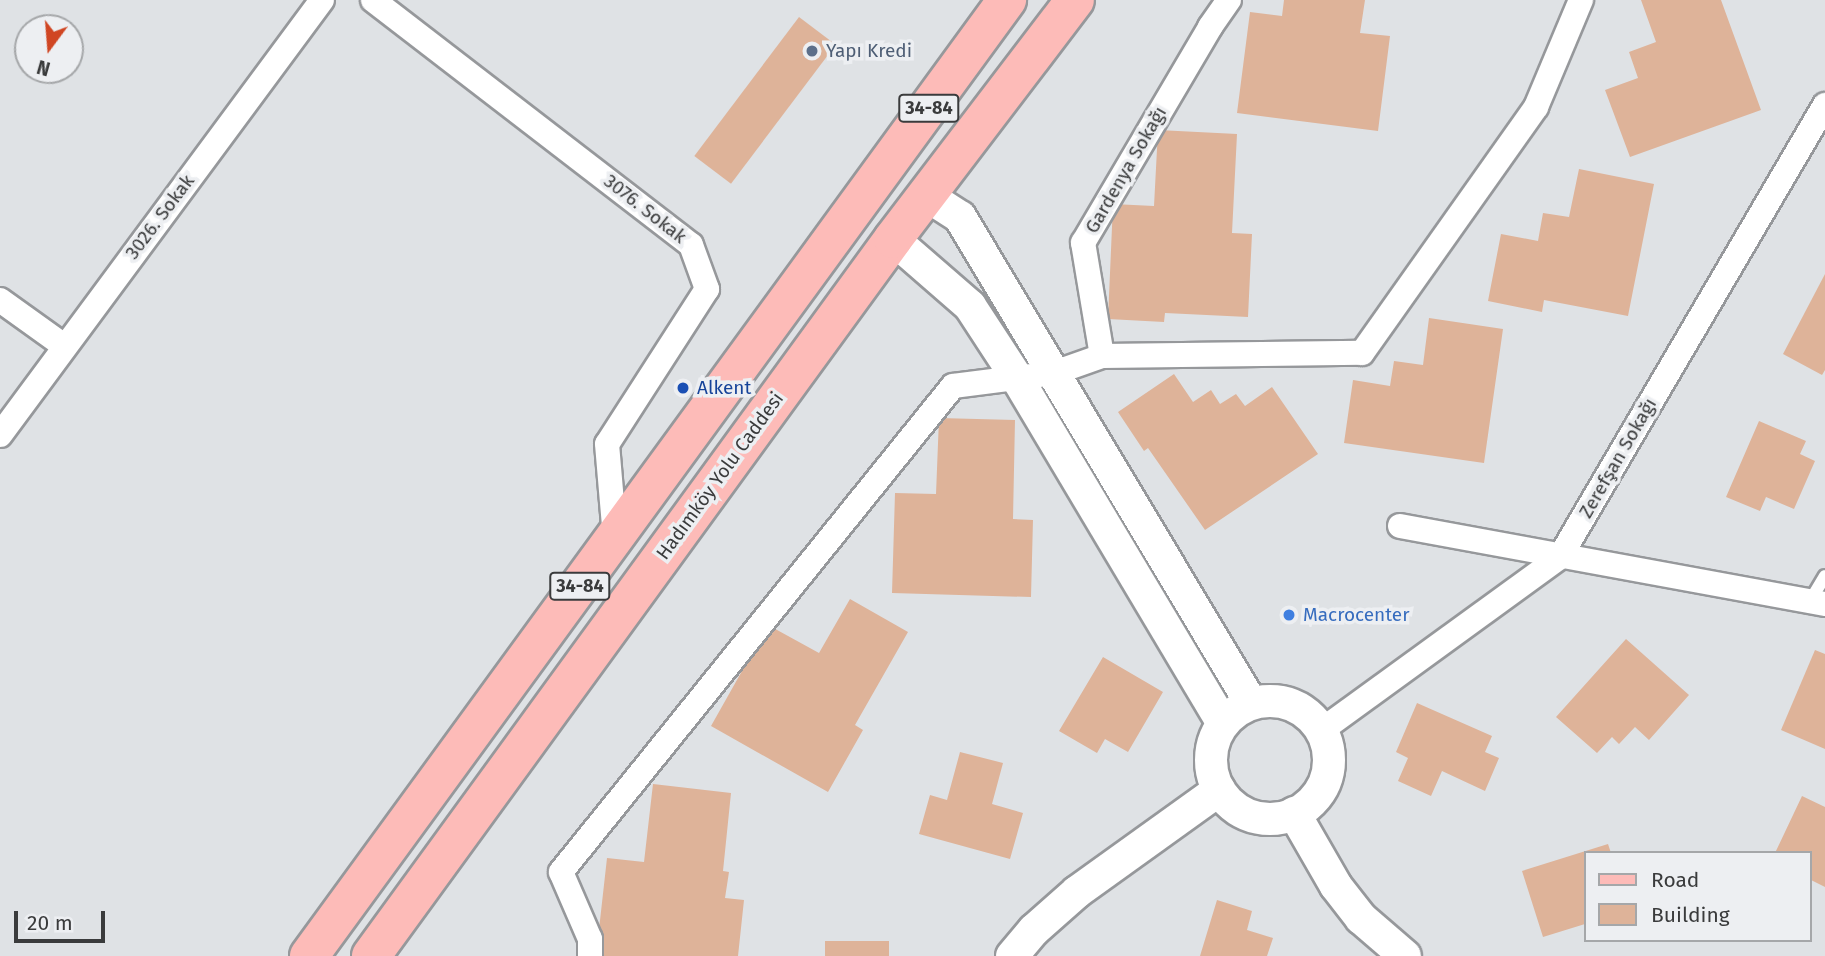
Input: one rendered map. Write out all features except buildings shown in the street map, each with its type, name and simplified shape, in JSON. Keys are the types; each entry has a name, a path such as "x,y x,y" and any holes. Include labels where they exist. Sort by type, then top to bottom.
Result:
{"main road":[{"name":"34-84","path":"309,956 1007,0"},
{"name":"Hadımköy Yolu Caddesi","path":"384,945 892,239 910,193 1075,0"},
{"path":"851,216 866,204 910,193 952,105 970,50"}],"street":[{"name":"3026. Sokak","path":"0,435 322,0"},
{"name":"3076. Sokak","path":"373,0 691,244 707,289 607,444 615,538"},
{"name":"Gardenya Sokağı","path":"1102,356 1083,243 1210,27 1229,0"},
{"path":"590,956 590,939 561,872 953,386 1054,373 1102,356 1362,353 1536,107 1581,0"},
{"name":"Zerefşan Sokağı","path":"1322,730 1560,557 1825,105"},
{"path":"910,193 960,218 1251,703"},
{"path":"892,239 970,306 1017,377 1223,723"},
{"path":"0,300 64,346"},
{"path":"1400,526 1818,602"},
{"path":"1271,700 1291,704 1309,714 1322,730 1329,747 1330,766 1325,784 1314,800 1294,813 1264,819 1247,814 1231,804 1219,790 1212,774 1211,756 1223,723 1236,711 1251,703 1271,700"},
{"path":"1012,956 1034,930 1077,891 1219,790"},
{"path":"1294,813 1345,897 1361,918 1405,956"}],"lane":[{"path":"1818,602 1825,576"}],"place":[{"name":"Yapı Kredi","path":"812,51"},
{"name":"Alkent","path":"683,388"},
{"name":"Macrocenter","path":"1289,615"}]}
